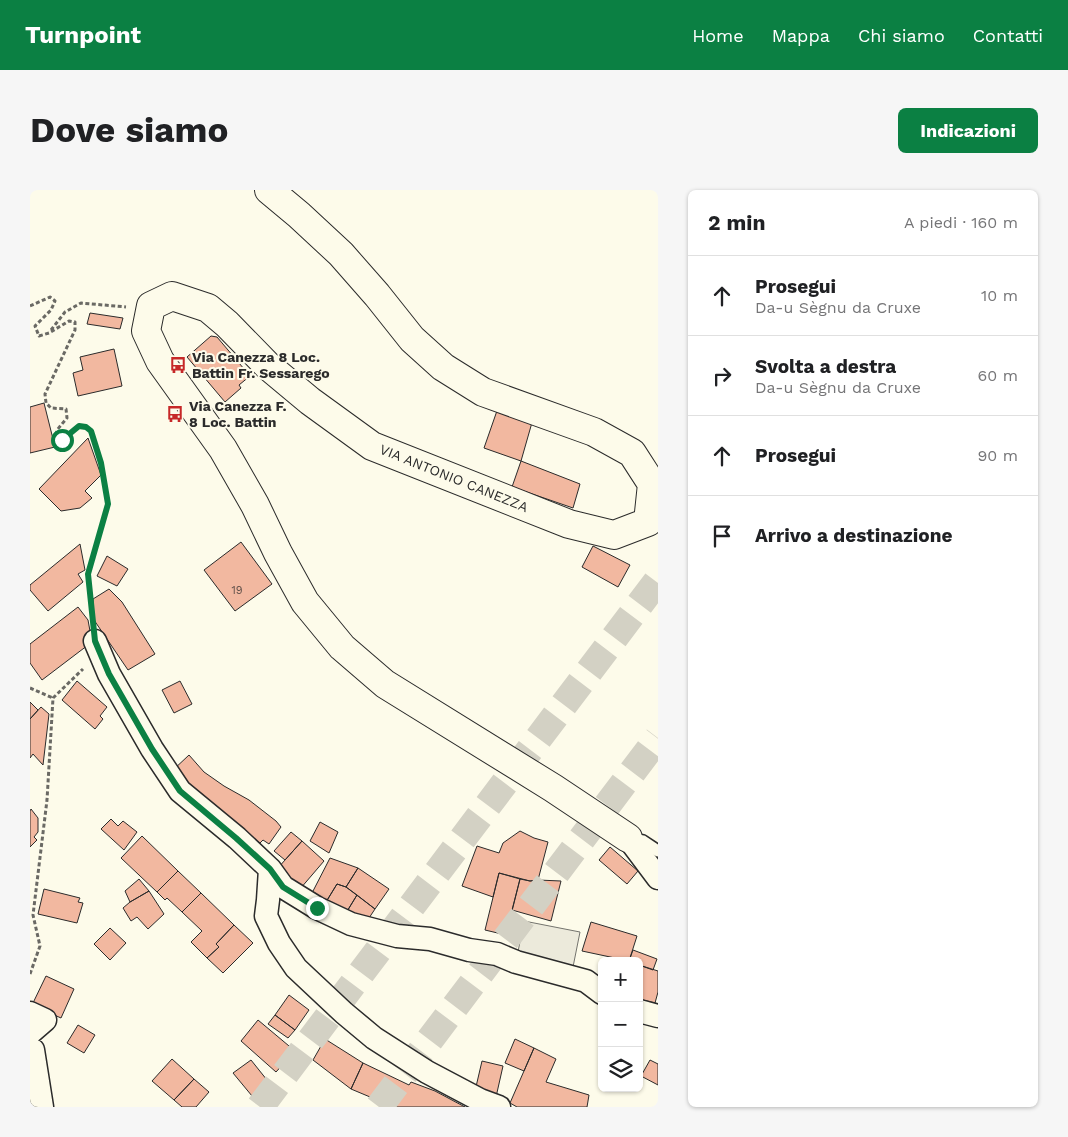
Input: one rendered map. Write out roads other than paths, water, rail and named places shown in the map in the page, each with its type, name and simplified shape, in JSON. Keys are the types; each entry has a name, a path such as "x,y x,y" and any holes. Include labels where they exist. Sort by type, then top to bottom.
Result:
{"street":[{"name":"VIA ANTONIO CANEZZA","path":"269,190 341,254 412,339 443,367 483,392 594,432 632,453 652,484 648,522 614,535 569,524 372,446 310,401 268,366 227,324 208,308 172,296 151,306 146,331 160,361 223,449 255,505 278,553 305,602 342,647 385,684 554,788 628,838"},
{"path":"95,641 109,674 152,749 180,791 270,869 283,887 317,908 351,924 397,936 430,939 469,950 497,954 516,962 586,981 598,989"},
{"path":"628,838 658,878"},
{"path":"270,869 266,916 279,943 296,968 374,1038 427,1072 480,1100 499,1107"},
{"path":"643,1012 658,1016"},
{"path":"30,1013 45,1020 30,1033"},
{"path":"30,1048 33,1050 42,1107"}],"lane":[{"path":"628,838 643,842 658,851"}],"tunnel":[{"path":"260,1107 658,580"},
{"path":"379,1107 658,738"}],"place":[{"name":"Via Canezza 8 Loc. Battin Fr. Sessarego","path":"178,365"},
{"name":"Via Canezza F. 8 Loc. Battin","path":"175,414"}]}
